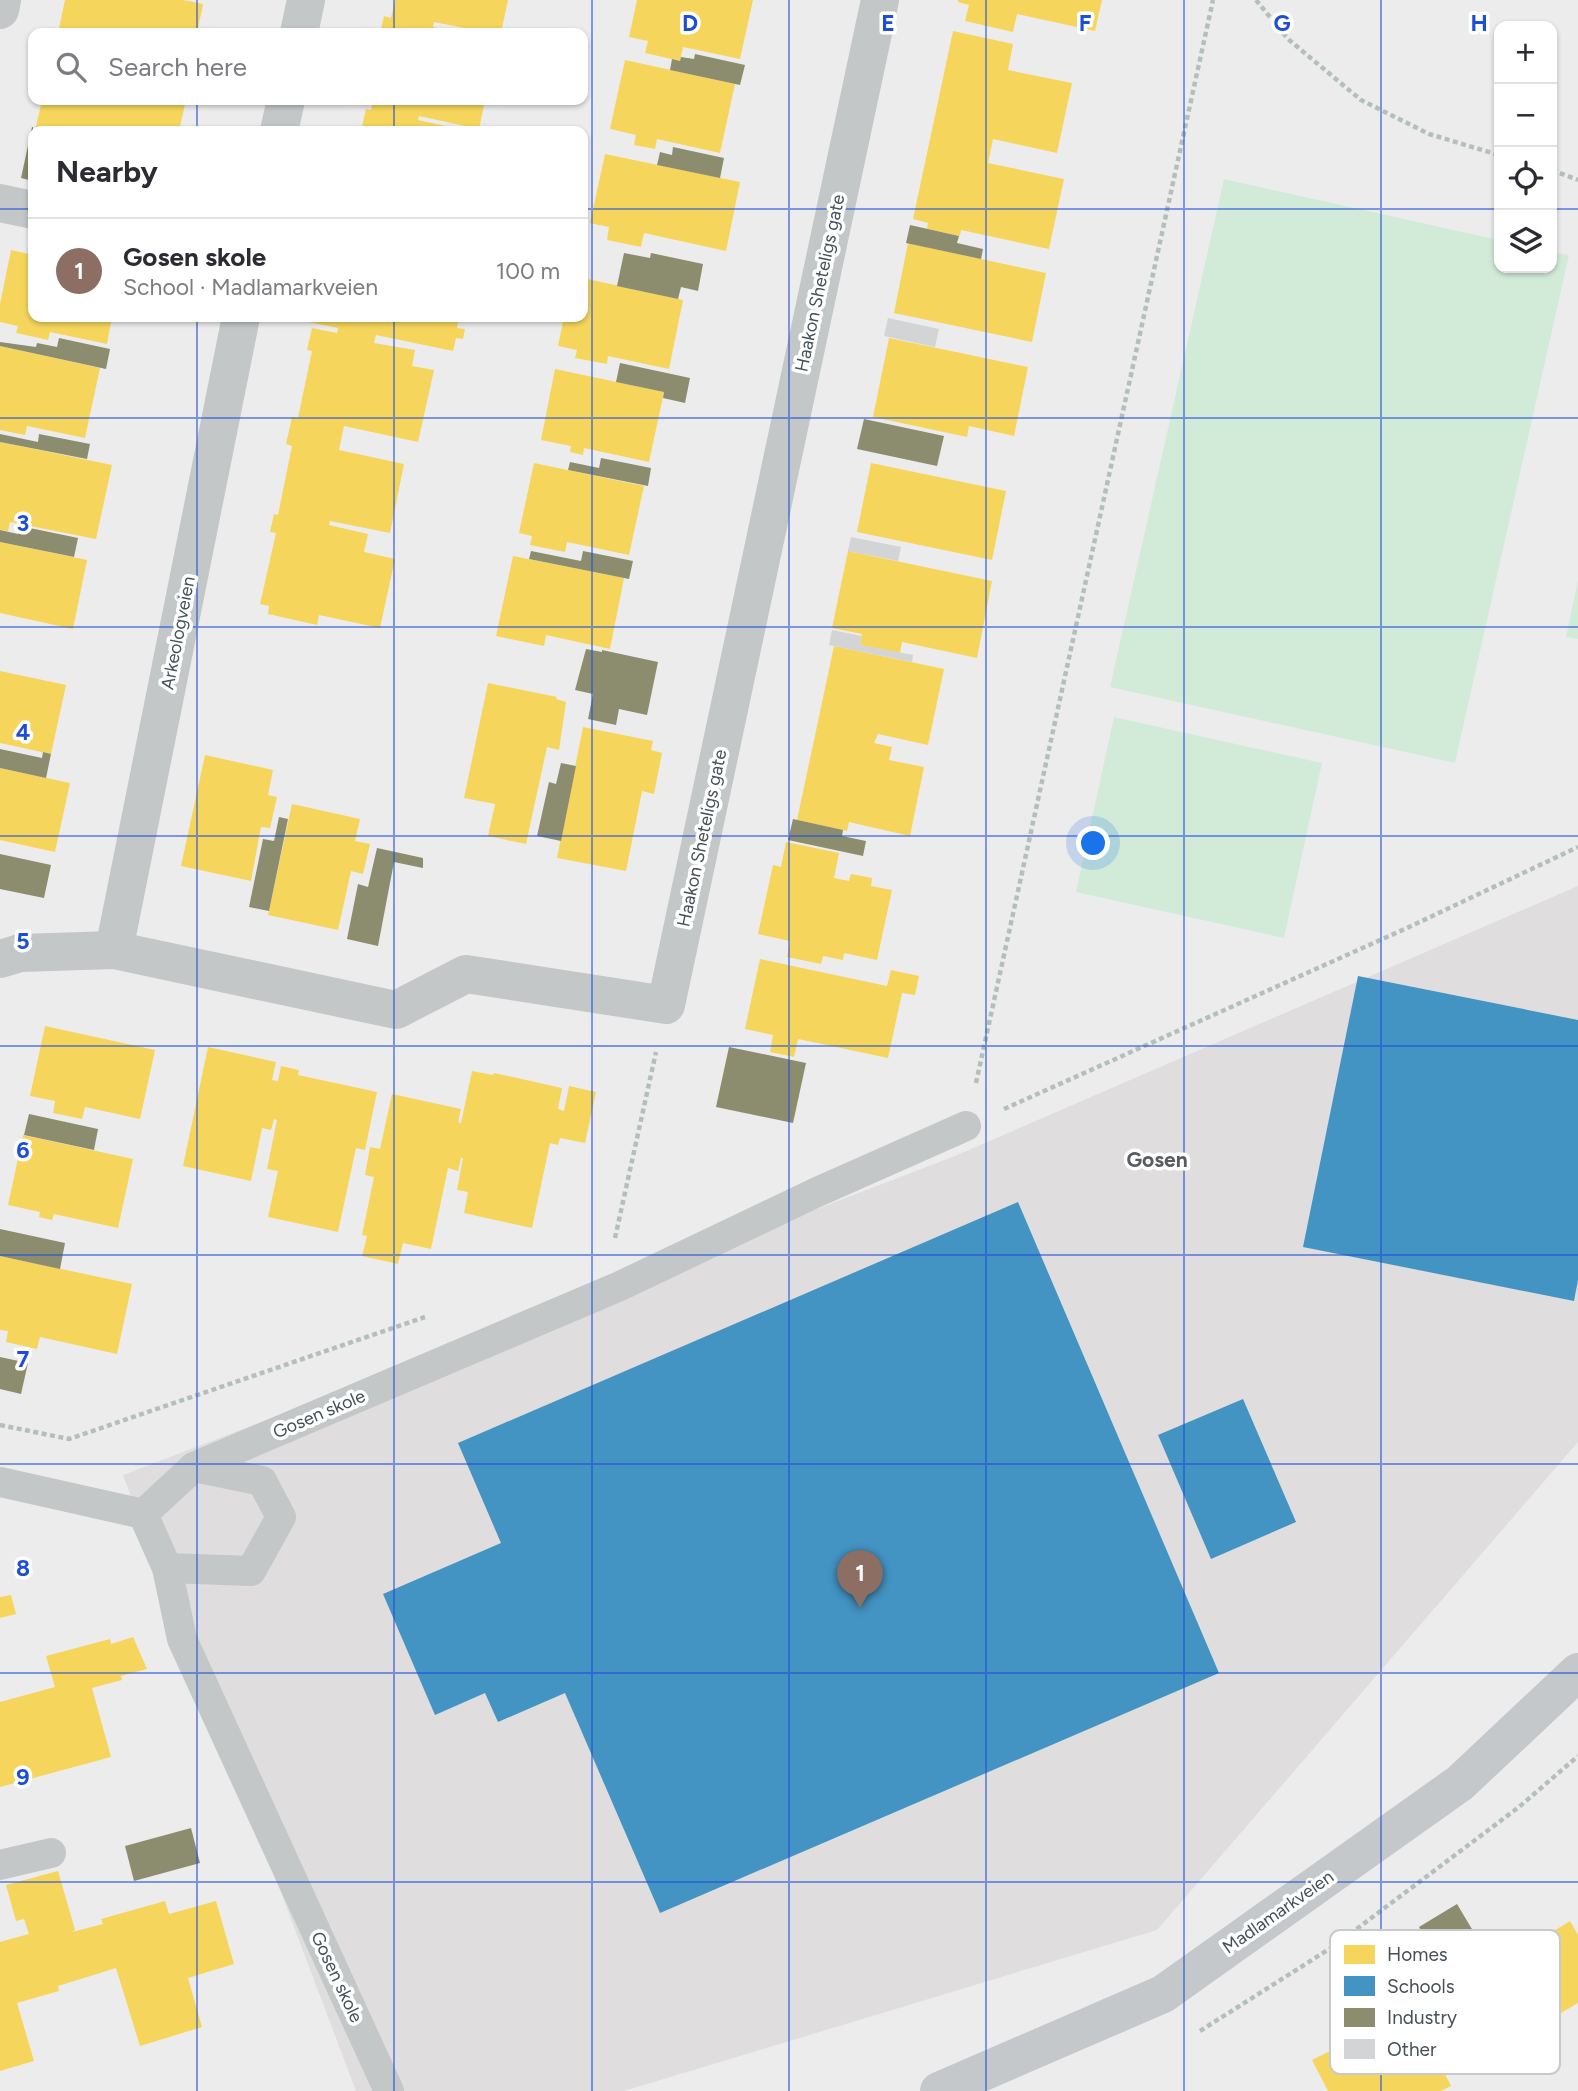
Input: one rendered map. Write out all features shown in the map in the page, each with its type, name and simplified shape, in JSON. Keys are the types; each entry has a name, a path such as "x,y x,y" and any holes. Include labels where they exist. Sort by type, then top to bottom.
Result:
{"main road":[{"name":"Madlamarkveien","path":"939,2091 1163,1994 1460,1783 1578,1672"}],"street":[{"path":"0,10 2,0"},
{"path":"300,28 306,0"},
{"name":"Haakon Sheteligs gate","path":"666,1005 880,0"},
{"path":"280,126 284,105"},
{"path":"0,203 28,209"},
{"name":"Arkeologveien","path":"114,950 241,322"},
{"path":"0,959 20,953 114,950 396,1010 466,974 666,1005"}],"lane":[{"name":"Gosen skole","path":"389,2091 182,1639 167,1568 143,1514 194,1467 620,1286 815,1193 966,1126"},
{"path":"167,1568 251,1572 281,1517 262,1481 194,1467"},
{"path":"0,1482 143,1514"},
{"path":"0,1865 51,1853"}],"path":[{"path":"966,1126 1213,0"},
{"path":"1256,0 1289,38 1361,100 1429,134 1494,154"},
{"path":"1557,172 1578,180"},
{"path":"966,1126 1382,940 1578,847"},
{"path":"620,1286 612,1253 666,1005"},
{"path":"0,1425 69,1439 426,1317"}],"shaded area":[{"path":"1578,886 1578,1442 1157,1930 624,2091 356,2091 123,1475 955,1156"}],"green space":[{"path":"1224,179 1494,239 1494,273 1557,273 1557,253 1569,255 1455,763 1110,687"},
{"path":"1578,580 1578,639 1566,637"},
{"path":"1114,717 1322,763 1284,938 1076,892"}],"building: Homes":[{"path":"65,0 183,0 203,4 198,28 59,28"},
{"path":"395,0 508,0 502,28 464,28 434,22 433,27 437,28 381,28 384,16 391,18"},
{"path":"637,0 753,0 740,59 683,47 680,61 645,53 648,41 629,37"},
{"path":"958,0 1102,0 1095,31 1017,14 1013,32 965,21 969,5"},
{"path":"953,31 1013,44 1008,70 1072,83 1057,153 993,139 988,163 1064,179 1049,249 961,230 960,236 927,229 928,223 913,219"},
{"path":"625,60 735,84 720,153 657,139 655,149 634,145 636,135 610,129"},
{"path":"41,105 185,105 180,126 36,126"},
{"path":"372,105 484,105 480,126 465,126 419,116 418,120 446,126 362,126 366,109 371,110"},
{"path":"605,154 740,182 726,251 644,233 641,247 607,240 609,227 590,223"},
{"path":"908,243 1046,273 1032,342 894,313"},
{"path":"11,250 28,254 28,322 111,322 107,344 50,332 48,340 16,333 18,326 0,322 0,304"},
{"path":"588,279 683,300 669,369 608,356 607,364 575,358 577,350 558,346 563,322 588,322"},
{"path":"309,322 458,322 457,328 465,329 463,339 456,338 453,351 376,335 374,343 415,350 412,366 434,370 418,442 344,426 339,450 404,464 390,533 330,521 329,525 368,534 364,552 395,559 380,628 319,615 317,625 268,614 269,606 260,604 276,533 270,532 274,514 278,515 292,446 286,444 292,417 298,418 312,351 307,350 312,328 337,333 338,328"},
{"path":"889,338 1028,367 1014,436 969,426 967,437 873,417"},
{"path":"0,346 100,368 85,438 27,426 25,435 0,430"},
{"path":"555,369 664,392 649,462 584,448 583,455 570,452 571,446 541,440"},
{"path":"0,442 112,465 96,539 10,522 8,531 0,530"},
{"path":"534,463 644,486 629,555 567,542 565,552 530,545 532,536 519,533"},
{"path":"871,463 1006,491 992,560 857,532"},
{"path":"0,542 87,560 73,629 0,613"},
{"path":"848,551 992,581 977,658 902,642 900,653 860,645 862,634 832,628"},
{"path":"513,556 624,578 610,649 546,635 544,646 496,636"},
{"path":"834,646 944,669 928,745 878,734 874,743 892,747 889,760 924,767 910,836 849,822 847,831 797,820"},
{"path":"0,671 66,685 51,754 0,743"},
{"path":"488,683 557,697 556,699 566,702 559,750 547,747 526,844 488,836 495,804 464,798"},
{"path":"583,727 653,741 651,750 662,753 654,794 642,791 626,871 557,858"},
{"path":"205,755 273,770 268,795 277,797 270,828 261,827 251,881 181,866"},
{"path":"0,768 70,783 55,852 0,840"},
{"path":"292,804 360,819 355,841 370,844 363,874 351,871 338,930 268,915"},
{"path":"786,842 839,853 834,878 849,881 851,874 872,878 871,886 892,890 877,960 844,953 843,960 823,956 821,964 787,957 790,941 758,934 773,865 781,867"},
{"path":"760,959 887,986 891,970 919,976 915,995 902,993 888,1058 798,1039 794,1057 770,1052 773,1035 745,1029"},
{"path":"45,1026 155,1050 140,1119 85,1107 82,1119 53,1113 55,1101 30,1096"},
{"path":"208,1047 276,1062 272,1080 278,1081 281,1066 299,1070 298,1075 377,1092 365,1150 356,1148 338,1232 268,1217 278,1171 267,1169 277,1120 274,1119 271,1130 262,1128 251,1181 183,1166"},
{"path":"472,1071 494,1073 562,1088 558,1109 564,1111 569,1086 596,1092 585,1143 560,1138 558,1145 550,1143 532,1228 464,1213 468,1192 457,1190 461,1158 458,1171 448,1168 431,1249 403,1243 398,1264 362,1256 367,1236 362,1235 374,1177 365,1175 370,1147 380,1149 392,1094 461,1109 458,1122 461,1123"},
{"path":"23,1135 133,1159 118,1228 54,1214 52,1220 39,1217 40,1212 8,1205"},
{"path":"0,1256 132,1284 117,1354 40,1337 37,1349 6,1342 8,1331 0,1330"},
{"path":"11,1595 16,1614 0,1618 0,1597"},
{"path":"133,1637 147,1669 121,1676 122,1680 92,1688 111,1757 0,1787 0,1702 55,1687 46,1656 110,1639 111,1644"},
{"path":"58,1871 75,1930 72,1932 103,1924 101,1919 165,1901 169,1914 216,1901 234,1964 188,1978 202,2027 140,2046 116,1968 58,1986 59,1991 17,2003 34,2061 0,2071 0,1942 29,1934 24,1919 16,1921 6,1885"},
{"path":"1570,1921 1578,1935 1578,2003 1560,2014 1560,1930 1555,1930"},
{"path":"1330,2051 1330,2074 1445,2074 1451,2086 1441,2091 1328,2091 1312,2060"}],"building: Schools":[{"path":"1358,976 1578,1020 1578,1280 1574,1301 1303,1247"},
{"path":"1018,1202 1219,1673 660,1913 565,1693 498,1722 485,1693 435,1715 383,1594 501,1543 458,1443"},
{"path":"1243,1399 1296,1522 1211,1559 1158,1435"}],"building: Industry":[{"path":"695,54 745,65 740,85 670,70 672,59 694,59"},
{"path":"28,146 28,180 21,178"},
{"path":"673,147 724,158 720,178 657,165 660,152 672,155"},
{"path":"910,225 959,236 957,243 983,249 981,259 906,243"},
{"path":"624,253 650,258 651,253 703,264 698,291 681,287 678,299 617,286"},
{"path":"59,338 110,349 106,369 0,346 0,342 36,347 37,343 57,347"},
{"path":"620,363 690,378 685,403 663,398 664,392 616,382"},
{"path":"864,419 944,436 937,466 857,449"},
{"path":"0,434 38,442 39,434 90,444 87,459 0,442"},
{"path":"601,458 651,468 648,486 568,470 570,462 599,468"},
{"path":"20,526 78,538 74,557 0,542 0,530 18,534"},
{"path":"531,551 581,561 583,551 633,561 629,579 529,559"},
{"path":"586,649 658,662 647,715 619,709 616,725 588,719 593,694 575,690"},
{"path":"0,749 42,758 43,752 51,754 46,778 0,768"},
{"path":"561,763 576,766 561,841 537,836 549,782 556,784"},
{"path":"279,817 288,819 269,911 249,907 263,839 274,841"},
{"path":"793,819 843,830 842,836 866,841 863,856 788,840"},
{"path":"377,848 423,858 423,868 394,862 378,946 347,939 358,884 368,887"},
{"path":"0,854 51,865 44,898 0,889"},
{"path":"729,1047 806,1063 793,1123 716,1107"},
{"path":"29,1114 98,1129 94,1150 24,1135"},
{"path":"0,1229 65,1243 60,1269 0,1256"},
{"path":"0,1357 28,1363 21,1394 0,1389"},
{"path":"191,1828 200,1863 134,1881 125,1846"},
{"path":"1457,1904 1472,1930 1421,1930 1419,1927"}],"building: Other":[{"path":"888,318 939,329 935,347 884,336"},
{"path":"851,537 901,547 898,561 848,551"},
{"path":"832,630 862,636 860,645 913,655 912,662 829,645"}],"place":[{"name":"Gosen skole","path":"860,1608"}],"district":[{"name":"Gosen","path":"1157,1160"}]}
